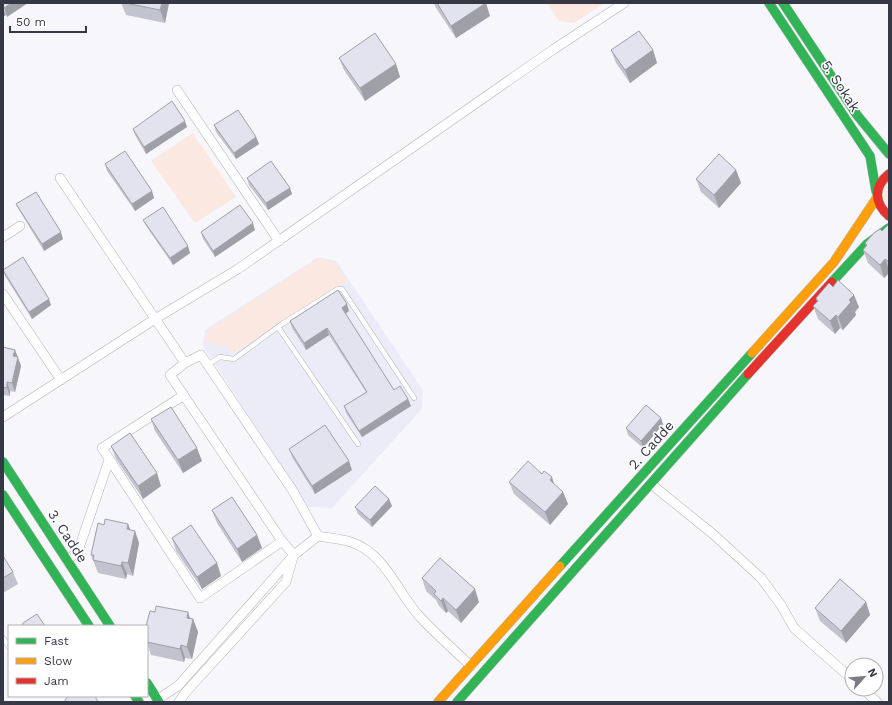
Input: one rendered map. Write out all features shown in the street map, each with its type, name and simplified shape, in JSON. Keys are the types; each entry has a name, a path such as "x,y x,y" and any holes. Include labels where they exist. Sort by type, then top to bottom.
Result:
{"main road":[{"name":"5. Sokak","path":"769,3 870,156 876,195"},
{"name":"5. Sokak","path":"783,3 857,115 889,154"},
{"name":"2. Cadde","path":"438,702 834,262 876,195 879,184 889,174"},
{"path":"876,195 883,212 889,216"},
{"name":"2. Cadde","path":"457,702 867,244 889,228"},
{"name":"3. Cadde","path":"3,462 109,625"},
{"path":"3,495 88,625"},
{"path":"148,685 158,701"}],"street":[{"path":"3,417 155,319 238,269 554,49 624,3"},
{"path":"176,90 279,241"},
{"path":"60,178 185,363"},
{"path":"3,237 20,226"},
{"path":"3,294 61,380"},
{"path":"294,555 282,541 170,375 185,363 201,355 209,364 293,491 318,536"},
{"path":"184,395 102,448 109,460 200,598 278,544"},
{"path":"67,560 78,551 109,460"},
{"path":"651,484 713,534 761,578 781,605 794,628 844,673"},
{"path":"158,701 178,686 294,555 318,536 350,542 373,555 386,567 401,593 420,617 471,666"},
{"path":"179,702 185,693 286,582 294,555"}],"lane":[{"path":"209,364 220,357 234,359 278,327 338,289 342,289 414,398"},
{"path":"278,327 358,444"}],"shaded area":[{"path":"547,3 605,3 574,23 559,21"},
{"path":"193,133 236,197 195,223 151,161"},
{"path":"889,180 889,208 881,197 883,186"},
{"path":"318,257 336,261 423,390 422,409 332,508 308,507 203,346 205,330"},
{"path":"319,258 334,262 347,281 236,352 232,352 225,343 218,348 212,340 205,345 208,330"}],"building":[{"path":"3,3 11,3 4,8"},
{"path":"126,3 162,3 160,10"},
{"path":"437,3 486,3 451,26"},
{"path":"639,31 653,50 625,70 611,50"},
{"path":"375,33 396,64 360,88 339,58"},
{"path":"172,101 185,121 144,147 133,129"},
{"path":"238,110 256,137 234,153 214,125"},
{"path":"125,151 152,191 132,204 105,164"},
{"path":"719,154 736,170 714,195 696,179"},
{"path":"271,161 290,188 266,203 247,178"},
{"path":"36,192 61,232 42,244 16,204"},
{"path":"240,205 253,223 213,251 201,232"},
{"path":"163,207 188,246 170,258 143,220"},
{"path":"888,225 889,260 888,261 885,259 880,265 863,250 867,245 865,243 874,233 880,229 882,231"},
{"path":"23,257 49,299 29,312 3,270"},
{"path":"838,280 854,295 849,300 851,302 838,317 836,315 830,321 813,306 818,301 816,298 829,283 833,287"},
{"path":"338,290 347,304 342,308 394,390 400,386 408,399 359,431 344,406 367,392 327,328 304,343 290,321"},
{"path":"3,347 15,350 13,356 18,357 12,383 7,382 7,388 3,387"},
{"path":"646,405 661,418 641,441 626,428"},
{"path":"171,407 197,448 178,460 151,419"},
{"path":"325,425 349,461 312,486 289,449"},
{"path":"130,433 157,473 138,486 111,446"},
{"path":"528,461 542,474 544,471 552,477 550,480 563,492 545,512 509,482"},
{"path":"375,486 389,499 370,520 355,507"},
{"path":"232,497 257,535 237,549 212,510"},
{"path":"105,519 128,524 127,529 135,531 128,563 122,562 121,566 93,560 94,555 91,555 98,523 104,525"},
{"path":"191,525 217,563 197,577 172,538"},
{"path":"3,556 13,572 3,578"},
{"path":"440,558 475,589 456,610 443,598 441,601 434,594 436,591 422,578"},
{"path":"840,579 866,602 841,631 815,608"},
{"path":"156,606 188,612 187,618 193,619 187,647 181,645 180,649 148,642 148,625 146,625 150,611 155,612"},
{"path":"37,614 44,625 22,625"},
{"path":"67,697 96,697 98,702 64,702"}],"traffic: fast":[{"path":"769,3 870,156 876,191"},
{"path":"783,3 857,115 889,154"},
{"path":"832,282 867,244 889,228"},
{"path":"560,566 752,353"},
{"path":"457,702 748,374"},
{"path":"3,462 109,625"},
{"path":"3,495 88,625"},
{"path":"148,685 159,702"},
{"path":"136,697 139,702"}],"traffic: slow":[{"path":"752,353 834,262 876,199"},
{"path":"438,702 560,566"}],"traffic: jam":[{"path":"889,174 880,184 877,195 880,206 889,216"},
{"path":"748,374 832,282"}]}
